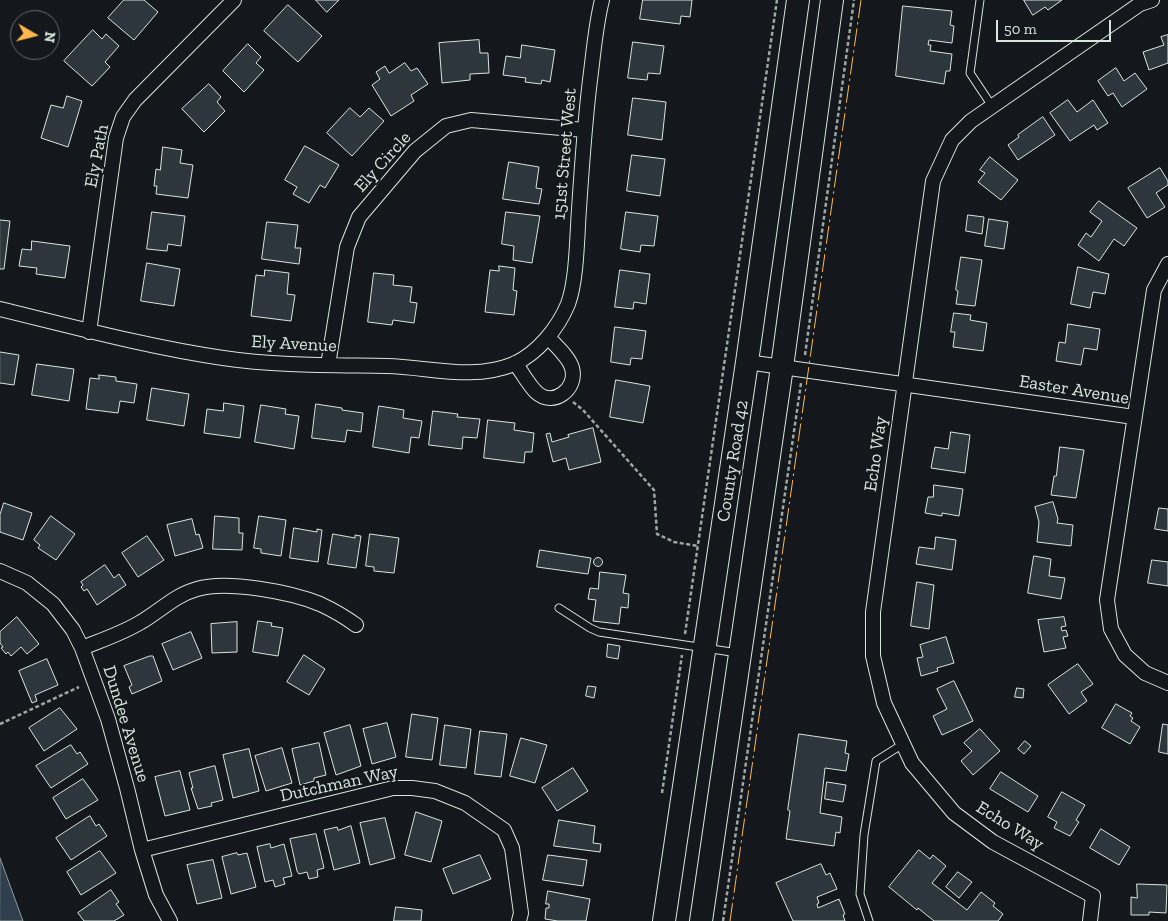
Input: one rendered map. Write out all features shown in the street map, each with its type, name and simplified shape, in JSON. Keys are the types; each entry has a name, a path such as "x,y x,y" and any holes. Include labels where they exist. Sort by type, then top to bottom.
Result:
{"highway":[{"name":"County Road 42","path":"664,921 694,646 747,362 798,0"},
{"name":"County Road 42","path":"702,921 740,654 792,368 832,0"}],"street":[{"name":"Ely Path","path":"89,332 116,138 123,118 142,91 234,0"},
{"name":"151st Street West","path":"565,310 569,301 576,254 584,130 597,18 602,0"},
{"name":"Echo Way","path":"1090,921 1093,896 993,842 954,813 912,763 884,703 874,656 873,612 934,181 952,140 971,121 992,106 1140,4 1152,0"},
{"name":"Ely Circle","path":"328,365 347,247 359,217 415,151 446,126 471,120 584,130"},
{"path":"1134,417 1154,290 1168,264"},
{"name":"Ely Avenue","path":"0,309 148,345 224,358 298,365 410,367 466,373 491,371 515,363 531,353 548,337 565,310"},
{"path":"515,363 536,392 544,397 556,397 564,394 570,387 573,377 572,366 548,337"},
{"name":"Easter Avenue","path":"747,362 1134,417 1107,600 1112,629 1125,655 1145,673 1168,683"},
{"name":"Dundee Avenue","path":"0,571 27,583 53,604 72,630 82,648 108,719 128,788 142,850 156,895 170,921"},
{"path":"82,648 141,623 180,596 197,589 214,586 233,587 304,598 334,611 356,625"},
{"name":"Dutchman Way","path":"142,850 393,788 434,791 465,803 504,830 512,848 516,890 521,913 519,921"}],"lane":[{"path":"980,0 970,73 992,106"},
{"path":"559,608 599,632 740,654"},
{"path":"869,921 860,894 864,835 876,761 903,744"}],"path":[{"path":"662,793 694,646 698,546 777,0"},
{"path":"723,921 792,368 854,0"},
{"path":"564,394 583,410 654,490 657,534 674,542 698,546"},
{"path":"0,724 79,687"}],"water":[{"path":"0,858 23,921 0,921"}],"building":[{"path":"124,0 144,0 158,12 134,40 108,18"},
{"path":"316,0 339,0 327,12"},
{"path":"643,0 692,0 690,17 681,16 680,24 640,19"},
{"path":"1024,0 1062,0 1048,10 1045,7 1033,15"},
{"path":"288,5 322,36 298,62 264,31"},
{"path":"903,6 952,11 950,25 954,26 952,43 929,40 928,45 931,45 930,51 952,54 950,71 946,71 944,84 896,76"},
{"path":"93,30 102,39 106,34 119,46 105,62 110,67 92,86 64,61"},
{"path":"1168,35 1168,63 1149,70 1143,52 1164,45 1161,37"},
{"path":"479,40 480,53 488,53 489,73 470,74 470,80 442,83 439,43"},
{"path":"633,42 664,46 660,74 648,73 647,80 628,78"},
{"path":"248,44 261,57 256,63 264,70 244,92 223,71"},
{"path":"522,45 555,50 550,82 542,80 541,84 525,82 526,78 503,75 506,56 520,58"},
{"path":"405,63 411,71 417,68 428,84 411,95 414,101 391,116 372,85 380,79 376,72 385,66 389,73"},
{"path":"1116,68 1124,81 1135,73 1147,89 1122,107 1113,93 1108,96 1098,81"},
{"path":"209,84 221,97 217,102 225,111 204,132 182,109"},
{"path":"67,96 82,101 68,147 41,138 51,105 63,108"},
{"path":"633,98 666,102 662,140 628,135"},
{"path":"1068,100 1077,112 1093,100 1108,123 1097,130 1094,125 1070,141 1050,113"},
{"path":"350,108 360,117 369,108 384,121 352,156 327,133"},
{"path":"1043,117 1055,135 1018,160 1008,145 1019,137 1018,135"},
{"path":"305,146 339,165 325,188 320,185 309,203 293,194 297,187 285,180"},
{"path":"163,147 182,150 180,163 193,165 188,198 156,194 157,186 154,186 156,169 160,170"},
{"path":"632,155 665,159 660,196 627,191"},
{"path":"990,157 1018,180 1001,200 978,182 985,173 980,170"},
{"path":"509,162 539,167 536,188 542,189 539,204 503,199"},
{"path":"1160,168 1168,181 1168,185 1156,193 1165,207 1147,218 1128,188"},
{"path":"1099,201 1137,228 1124,246 1114,239 1099,261 1078,245 1086,233 1091,237 1102,221 1090,212"},
{"path":"152,212 185,216 181,246 168,244 167,251 147,249"},
{"path":"506,212 540,216 532,263 513,260 514,246 502,244"},
{"path":"626,212 658,216 654,246 641,245 640,252 621,249"},
{"path":"968,215 984,217 982,234 966,231"},
{"path":"989,219 1008,222 1004,249 985,246"},
{"path":"0,220 10,221 4,269 0,269"},
{"path":"267,222 298,225 295,248 301,248 299,264 262,259"},
{"path":"32,241 70,246 65,278 36,274 37,268 19,266 22,249 31,250"},
{"path":"961,257 982,260 975,306 956,304"},
{"path":"147,263 180,269 174,306 141,301"},
{"path":"499,266 515,268 513,290 517,291 514,315 485,312 490,270 499,271"},
{"path":"1078,267 1109,274 1105,294 1093,292 1090,308 1071,304"},
{"path":"265,270 289,273 287,294 295,295 291,321 251,316 256,275 264,276"},
{"path":"620,270 650,274 646,304 634,302 633,309 615,307"},
{"path":"374,273 394,275 393,285 412,287 410,302 417,303 414,323 393,320 392,325 368,322"},
{"path":"954,313 971,315 970,320 987,323 983,351 953,347 955,332 951,332"},
{"path":"1068,324 1100,329 1097,350 1084,348 1081,365 1056,361 1059,342 1065,343"},
{"path":"615,327 646,331 642,359 631,358 630,365 611,362"},
{"path":"0,352 19,355 14,385 0,383"},
{"path":"37,364 74,369 69,401 32,395"},
{"path":"99,375 116,377 116,381 137,384 134,403 120,401 118,413 86,409 90,378 99,379"},
{"path":"616,380 650,386 643,423 610,417"},
{"path":"152,388 189,394 184,426 147,420"},
{"path":"224,403 244,406 240,438 204,433 207,409 223,411"},
{"path":"316,404 363,413 361,432 347,430 345,442 312,438"},
{"path":"261,405 286,409 285,414 299,416 294,449 255,442"},
{"path":"379,406 404,410 403,418 422,421 419,438 411,437 409,453 373,447"},
{"path":"433,411 458,414 457,417 480,419 477,438 463,437 462,449 429,445"},
{"path":"488,420 515,423 514,430 534,433 532,452 525,452 524,463 484,458"},
{"path":"593,428 601,462 569,470 566,458 553,462 546,434 550,433 552,442"},
{"path":"951,432 970,435 965,473 931,468 935,447 948,449"},
{"path":"1060,447 1084,450 1076,498 1051,495"},
{"path":"934,485 963,489 959,516 925,513 928,497 933,497"},
{"path":"1053,502 1058,519 1057,523 1073,525 1071,546 1037,542 1039,522 1035,507"},
{"path":"4,503 32,513 23,540 0,532 0,515"},
{"path":"1159,508 1168,509 1168,531 1155,529"},
{"path":"51,516 75,534 56,560 38,548 40,545 34,540"},
{"path":"215,516 239,518 239,533 243,533 242,550 213,549"},
{"path":"259,516 286,520 281,556 261,553 261,549 254,548"},
{"path":"192,519 196,535 199,534 203,548 175,556 167,525"},
{"path":"294,528 317,532 317,529 322,530 318,562 290,558"},
{"path":"333,534 355,538 355,535 361,536 356,568 328,564"},
{"path":"370,534 399,538 394,573 374,571 374,567 366,566"},
{"path":"147,536 164,560 138,577 122,553"},
{"path":"936,537 956,540 952,570 916,564 919,547 934,549"},
{"path":"540,550 591,558 588,574 537,567"},
{"path":"1034,556 1051,559 1049,576 1065,578 1061,599 1028,593"},
{"path":"598,557 603,562 598,567 593,562"},
{"path":"1152,560 1168,562 1168,586 1148,583"},
{"path":"105,565 114,578 119,574 126,585 97,605 87,589 84,591 81,587 83,585 81,582"},
{"path":"600,572 626,575 623,593 629,594 628,608 621,607 619,624 593,621 596,600 588,599 590,588 598,589"},
{"path":"917,582 934,585 929,629 911,626"},
{"path":"17,617 39,644 27,654 21,647 11,656 8,652 6,654 1,648 3,647 0,643 0,632"},
{"path":"1064,617 1066,626 1061,627 1062,631 1066,630 1068,636 1063,637 1066,648 1044,652 1038,620"},
{"path":"258,621 272,623 271,626 283,628 278,656 253,652"},
{"path":"237,622 237,652 212,653 211,624"},
{"path":"191,632 202,658 173,670 162,644"},
{"path":"946,637 954,663 937,668 938,671 921,676 917,658 923,657 920,645"},
{"path":"608,644 620,646 618,659 607,657"},
{"path":"304,655 325,669 309,695 287,682"},
{"path":"153,656 162,681 132,694 129,687 132,685 124,666"},
{"path":"47,659 58,685 35,695 37,701 32,703 19,671"},
{"path":"1078,664 1093,684 1081,692 1087,701 1069,714 1048,685"},
{"path":"954,681 973,721 942,735 933,716 947,709 937,689"},
{"path":"588,686 596,687 594,698 586,696"},
{"path":"1017,688 1024,689 1023,698 1015,697"},
{"path":"1116,704 1132,713 1130,716 1133,718 1131,721 1140,727 1130,744 1102,728"},
{"path":"60,708 77,729 44,751 29,728"},
{"path":"412,714 438,718 432,760 406,757"},
{"path":"387,723 396,757 372,764 363,729"},
{"path":"1163,724 1168,725 1168,754 1159,752"},
{"path":"350,725 361,766 336,775 324,733"},
{"path":"445,725 471,729 466,768 440,765"},
{"path":"980,729 1000,751 973,775 961,761 972,751 964,743"},
{"path":"480,731 507,734 501,777 475,774"},
{"path":"799,734 847,741 845,753 849,754 846,771 825,768 820,813 842,817 840,833 836,832 834,846 786,839 790,811 788,810"},
{"path":"521,738 547,745 535,783 510,776"},
{"path":"1025,741 1031,746 1024,754 1018,749"},
{"path":"319,743 326,775 314,778 314,781 300,785 292,749"},
{"path":"71,745 77,754 80,752 88,764 51,788 36,766"},
{"path":"282,748 292,783 266,791 255,756"},
{"path":"249,749 259,791 233,798 223,755"},
{"path":"215,766 223,800 211,803 212,806 198,809 191,788 193,788 189,773"},
{"path":"573,768 588,791 557,811 542,788"},
{"path":"180,771 190,810 165,816 155,777"},
{"path":"1001,772 1038,796 1028,812 990,789"},
{"path":"83,779 98,800 66,819 53,798"},
{"path":"827,782 846,785 843,802 825,799"},
{"path":"1062,792 1085,805 1076,820 1079,822 1070,836 1054,828 1057,822 1048,817"},
{"path":"416,812 442,821 431,862 405,855"},
{"path":"90,816 96,826 99,824 107,836 71,860 56,838"},
{"path":"385,818 395,858 370,865 360,823"},
{"path":"559,820 595,826 593,843 601,844 600,852 554,846"},
{"path":"351,826 360,863 334,870 324,830 337,827 338,830"},
{"path":"1101,829 1130,847 1119,865 1090,848"},
{"path":"316,834 324,868 317,870 318,877 309,879 307,872 299,874 297,871 290,839"},
{"path":"270,844 271,848 284,844 292,876 283,878 285,884 275,887 273,880 265,882 257,847"},
{"path":"919,850 930,859 933,855 946,866 932,883 967,910 981,892 995,903 993,906 1003,914 998,921 934,921 889,887"},
{"path":"100,851 116,873 81,895 67,872"},
{"path":"237,853 238,855 247,853 256,887 231,894 222,857"},
{"path":"480,855 491,879 453,894 443,869"},
{"path":"548,855 587,860 583,886 543,880"},
{"path":"213,860 222,898 197,904 187,865"},
{"path":"821,864 826,875 830,873 837,889 817,897 818,908 839,899 845,914 843,915 845,921 793,921 776,883"},
{"path":"958,872 972,882 959,898 946,887"},
{"path":"1137,884 1167,885 1166,913 1149,912 1149,915 1131,915 1131,897 1137,898"},
{"path":"111,890 119,902 116,904 124,915 114,921 84,921 78,913"},
{"path":"548,891 590,899 586,921 545,919 546,908 549,908 549,904 546,904"},
{"path":"396,907 422,910 421,921 394,921"}],"power":[{"path":"730,921 861,0"}]}
